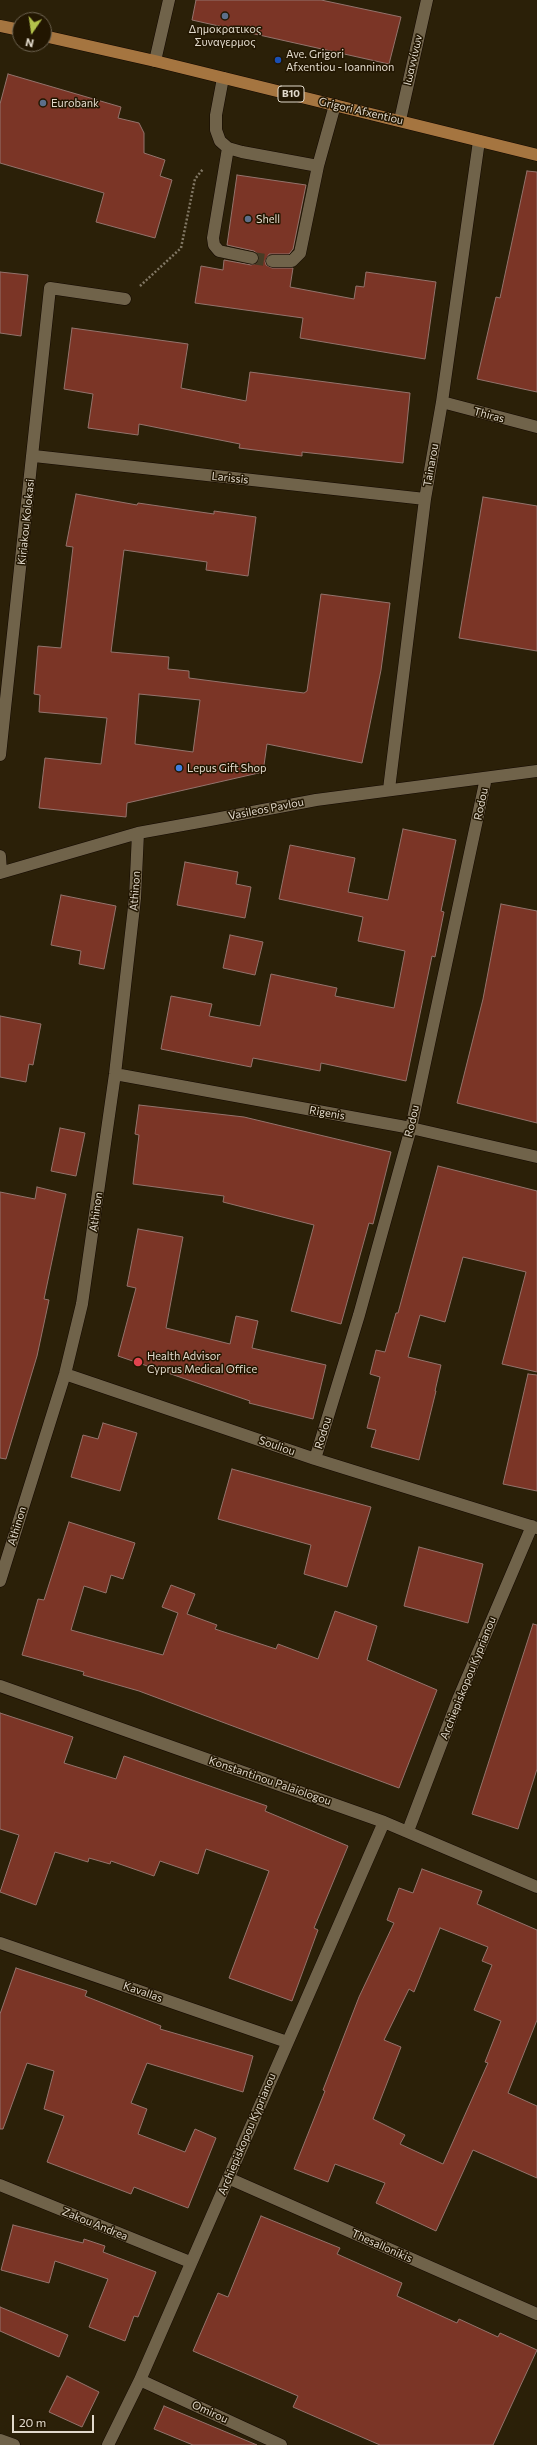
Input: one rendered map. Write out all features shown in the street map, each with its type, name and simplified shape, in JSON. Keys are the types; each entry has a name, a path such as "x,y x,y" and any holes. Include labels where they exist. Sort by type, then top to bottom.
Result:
{"main road":[{"path":"0,26 12,28"},
{"name":"Grigori Afxentiou","path":"52,38 400,120 537,155"}],"street":[{"path":"155,61 169,0"},
{"name":"Ιωαννίνων","path":"400,120 427,0"},
{"path":"223,78 216,115 216,130 226,146 213,238 214,245 219,251 252,258"},
{"path":"272,262 292,262 300,253 318,166 335,105"},
{"name":"Tainarou","path":"389,789 425,499 442,402 479,141"},
{"path":"226,146 318,166"},
{"name":"Kiriakou Kolokasi","path":"0,755 34,456 50,288 125,299"},
{"name":"Thiras","path":"442,402 537,427"},
{"name":"Larissis","path":"34,456 425,499"},
{"name":"Vasileos Pavlou","path":"1,872 138,833 316,800 389,789 537,771"},
{"name":"Rodou","path":"315,1459 359,1316 411,1128 486,778"},
{"name":"Athinon","path":"0,1581 65,1374 82,1304 115,1074 135,898 138,833"},
{"path":"0,856 1,872"},
{"name":"Rigenis","path":"115,1074 411,1128 537,1157"},
{"name":"Souliou","path":"65,1374 315,1459 534,1527"},
{"name":"Archiepiskopou Kyprianou","path":"408,1831 459,1697 534,1527"},
{"name":"Konstantinou Palaiologou","path":"0,1686 384,1822 537,1887"},
{"name":"Archiepiskopou Kyprianou","path":"108,2445 140,2380 190,2262 384,1822"},
{"name":"Kavallas","path":"0,1943 287,2042"},
{"name":"Thesallonikis","path":"228,2178 537,2314"},
{"name":"Zakou Andrea","path":"0,2185 190,2262"},
{"name":"Omirou","path":"140,2380 281,2445"},
{"path":"0,2440 14,2445"}],"path":[{"path":"125,299 181,248 195,179 226,146"}],"building":[{"path":"196,0 321,0 401,17 389,64 192,20"},
{"path":"8,74 121,107 118,118 139,123 144,133 144,153 165,160 160,176 172,180 155,238 96,222 104,193 0,163 0,104"},
{"path":"527,171 537,172 537,392 477,379 496,297 500,298"},
{"path":"237,175 306,185 293,249 289,254 269,254 265,261 266,265 272,268 293,268 290,287 354,299 356,286 364,287 366,272 436,282 425,359 300,338 303,318 195,303 201,266 223,270 224,260 251,265 257,263 259,260 259,255 254,251 227,245"},
{"path":"0,272 28,275 21,336 0,333"},
{"path":"72,328 188,344 181,388 246,401 250,372 410,393 403,463 302,452 302,456 239,448 240,444 139,424 138,435 88,428 93,394 64,389"},
{"path":"76,494 137,505 138,503 214,514 214,511 256,517 248,576 206,570 207,562 124,550 111,652 169,657 168,669 189,671 189,678 304,693 307,691 321,594 390,603 381,670 362,763 267,744 263,772 127,803 126,817 39,808 45,758 101,764 107,718 39,712 40,695 34,694 38,646 61,648 73,547 66,546","holes":["139,694 200,700 193,752 135,744"]},
{"path":"483,497 537,506 537,651 459,638"},
{"path":"403,829 456,840 441,911 444,912 435,957 432,956 406,1081 321,1063 320,1071 253,1058 251,1067 161,1049 171,996 212,1004 209,1016 260,1026 271,974 337,988 335,996 394,1008 405,951 358,941 363,917 279,899 290,845 355,858 348,892 388,900"},
{"path":"185,862 238,872 236,884 251,887 245,918 177,905"},
{"path":"61,895 116,906 104,969 79,964 81,951 51,945"},
{"path":"501,904 537,911 537,1123 457,1103 483,999"},
{"path":"230,935 263,942 255,975 223,968"},
{"path":"0,1016 41,1024 33,1065 29,1064 26,1082 0,1077"},
{"path":"139,1105 244,1117 391,1152 373,1224 369,1223 341,1324 291,1311 314,1225 223,1202 224,1196 133,1184 139,1135 135,1134"},
{"path":"60,1128 85,1133 76,1176 51,1171"},
{"path":"438,1166 537,1191 537,1372 502,1364 526,1272 463,1257 445,1322 420,1315 408,1357 441,1365 419,1460 371,1447 376,1430 367,1428 380,1377 370,1374 376,1350 385,1352 396,1313 398,1313"},
{"path":"37,1187 66,1194 44,1299 49,1300 37,1356 6,1459 0,1458 0,1192 35,1199"},
{"path":"138,1229 183,1237 166,1328 230,1344 236,1316 258,1321 252,1348 326,1365 313,1419 249,1403 250,1401 118,1356 136,1288 127,1286"},
{"path":"528,1374 537,1375 537,1491 503,1484"},
{"path":"103,1423 137,1433 120,1491 71,1477 83,1435 98,1439"},
{"path":"232,1469 371,1507 347,1587 304,1574 311,1545 218,1519"},
{"path":"69,1522 135,1543 123,1579 111,1575 106,1593 84,1586 71,1630 163,1655 178,1613 162,1607 171,1585 195,1594 187,1614 217,1625 215,1629 276,1649 278,1644 318,1659 335,1611 377,1626 367,1660 437,1690 399,1788 139,1691 83,1675 84,1672 22,1655 38,1599 44,1600"},
{"path":"419,1547 483,1564 468,1623 404,1606"},
{"path":"533,1624 537,1625 537,1769 518,1829 472,1814"},
{"path":"0,1713 73,1737 64,1763 116,1779 124,1756 267,1806 265,1811 348,1846 314,1928 318,1930 292,2001 229,1978 269,1871 206,1849 198,1874 160,1861 154,1876 111,1861 110,1864 89,1858 88,1862 55,1852 36,1905 0,1892 19,1835 0,1829"},
{"path":"422,1869 482,1891 477,1904 537,1930 537,2020 508,2093 537,2106 537,2178 473,2150 436,2231 376,2203 385,2183 335,2164 328,2182 294,2169 325,2091 323,2090 359,1997 394,1923 387,1920 399,1888 413,1893","holes":["440,1928 488,1947 482,1961 492,1965 474,2010 501,2021 485,2062 488,2063 443,2164 400,2144 405,2135 373,2119 401,2047 384,2040 409,1989 414,1992"]},
{"path":"16,1968 87,1991 85,1996 161,2026 160,2029 253,2056 243,2092 147,2063 131,2103 147,2109 138,2134 185,2152 195,2129 216,2138 188,2208 134,2187 131,2194 47,2162 64,2116 44,2109 54,2071 27,2063 3,2129 0,2129 0,2014"},
{"path":"261,2216 340,2248 337,2254 402,2283 397,2296 457,2323 459,2319 498,2337 500,2333 537,2350 493,2445 380,2445 293,2407 298,2396 193,2351 218,2293 228,2297"},
{"path":"13,2225 83,2243 84,2239 105,2246 103,2252 156,2272 138,2317 134,2316 125,2341 89,2327 108,2279 55,2261 49,2283 1,2270"},
{"path":"0,2307 68,2335 59,2357 0,2331"},
{"path":"67,2376 99,2392 82,2427 49,2412"},
{"path":"164,2406 257,2445 193,2445 154,2429"}],"tunnel":[{"path":"252,258 272,261"}],"place":[{"name":"Δημοκρατικος Συναγερμος","path":"225,16"},
{"name":"Ave. Grigori Afxentiou - Ioanninon","path":"278,60"},
{"name":"Eurobank","path":"43,103"},
{"name":"Shell","path":"248,219"},
{"name":"Lepus Gift Shop","path":"179,768"},
{"name":"Health Advisor Cyprus Medical Office","path":"138,1362"}]}
